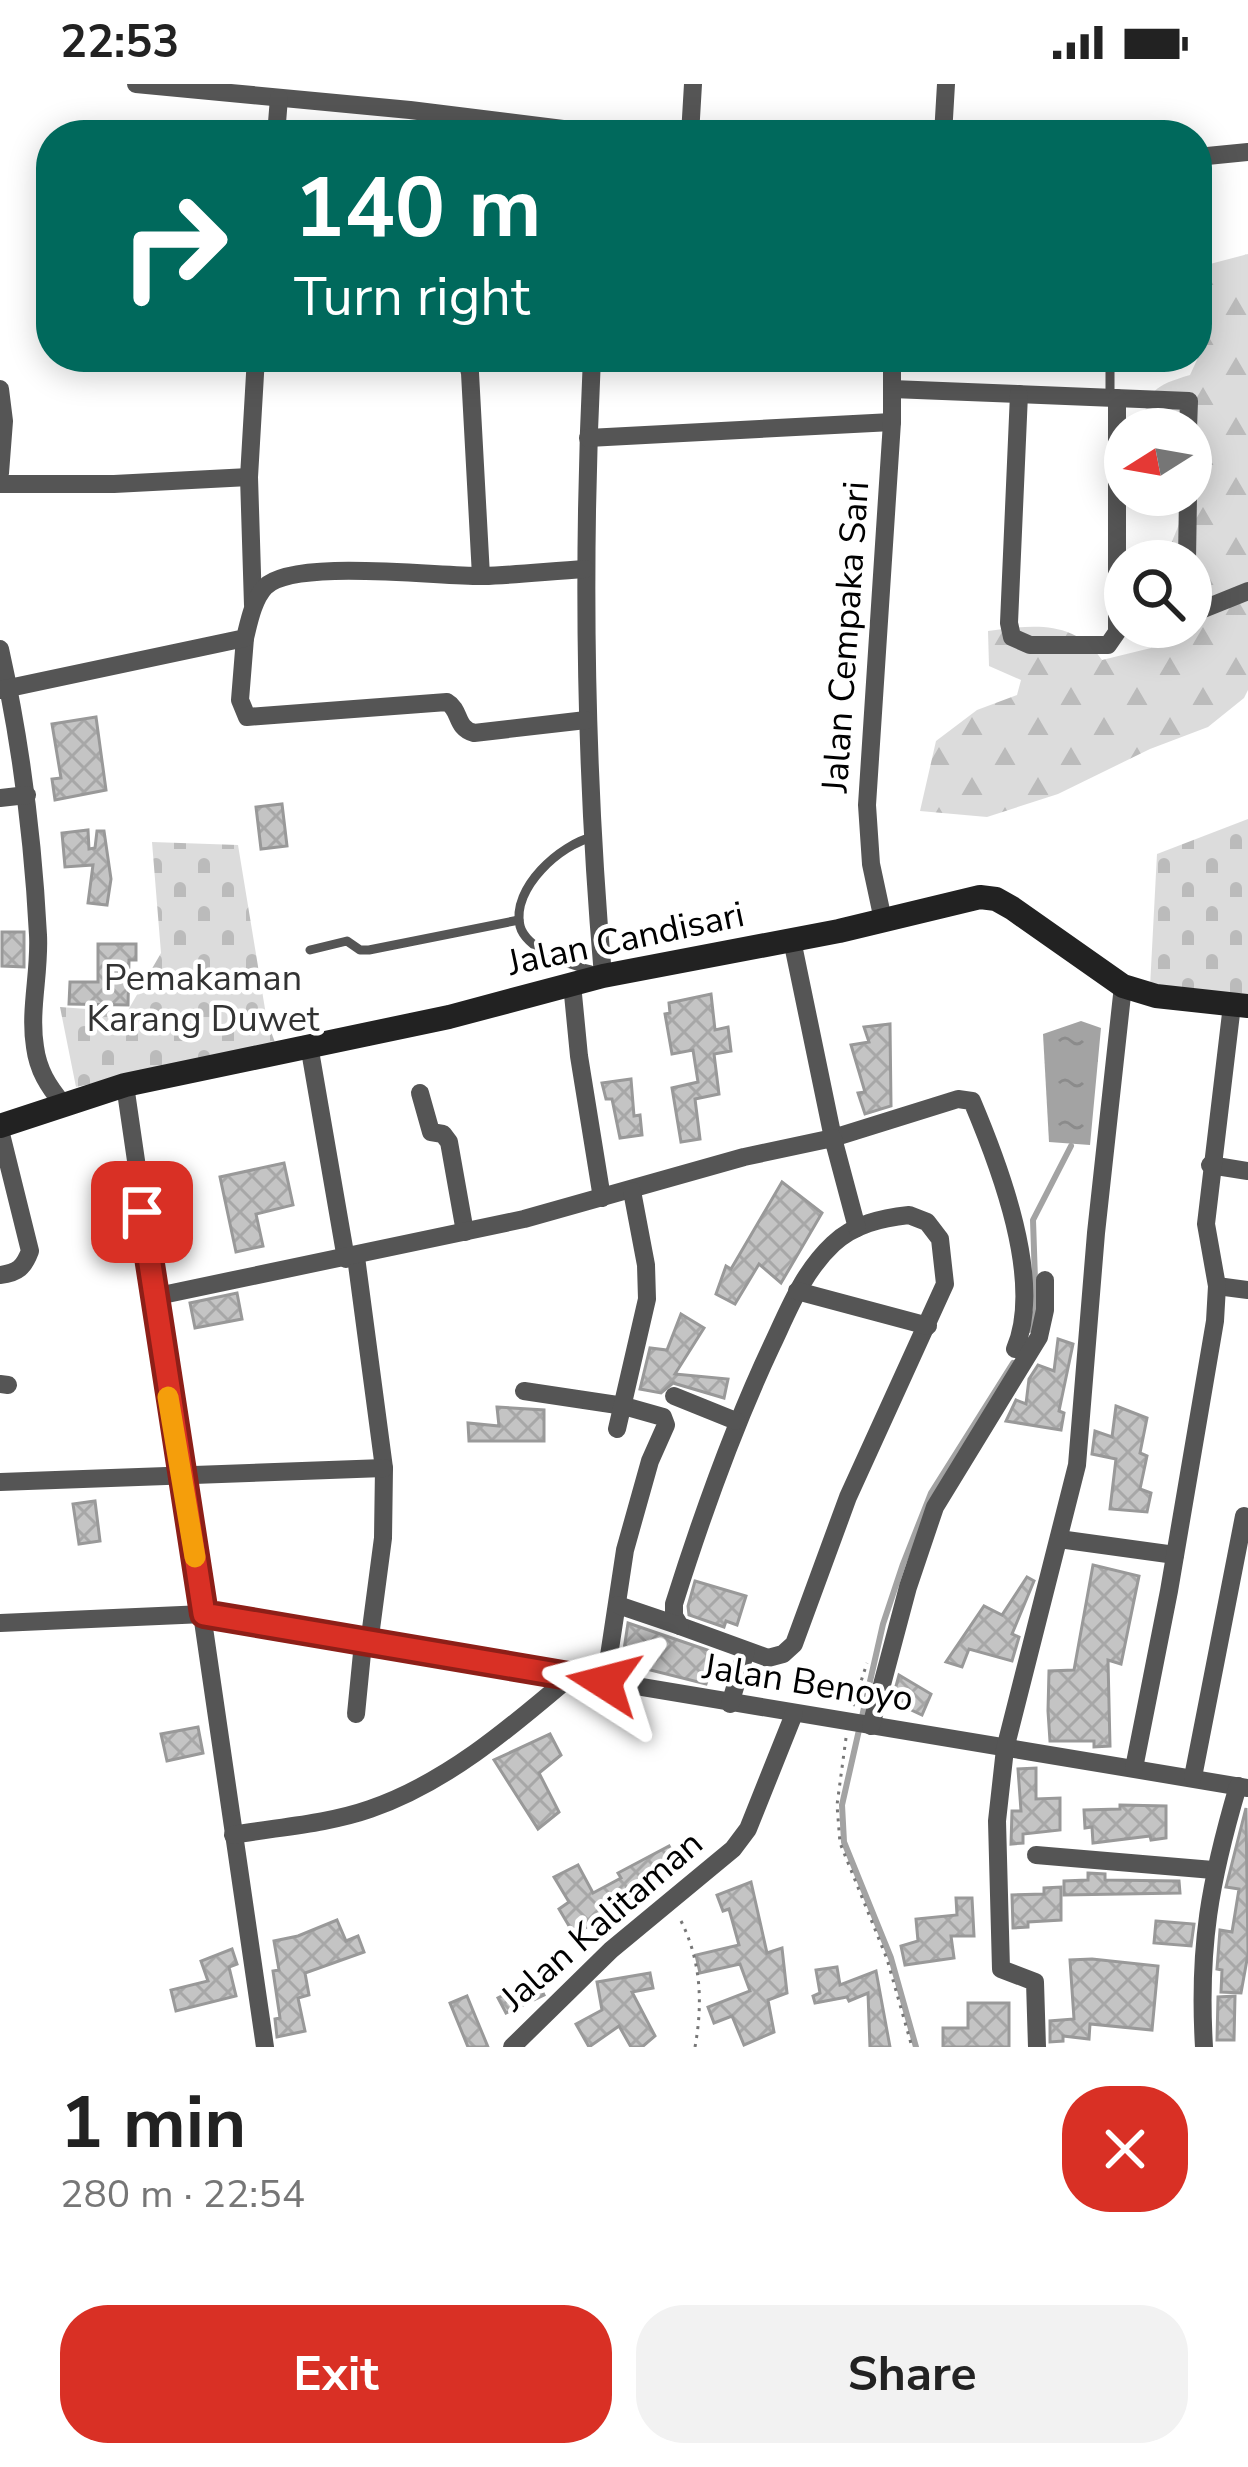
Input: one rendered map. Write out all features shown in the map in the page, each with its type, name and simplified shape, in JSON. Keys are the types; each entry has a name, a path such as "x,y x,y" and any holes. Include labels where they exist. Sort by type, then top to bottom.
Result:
{"street":[{"path":"136,84 484,120"},
{"path":"380,107 382,84"},
{"path":"691,120 694,84"},
{"path":"944,120 946,84"},
{"path":"277,120 279,98"},
{"path":"1212,156 1248,152"},
{"path":"253,610 249,477 255,372"},
{"path":"470,372 481,576"},
{"path":"591,372 586,720 603,974"},
{"name":"Jalan Cempaka Sari","path":"883,920 871,864 867,805 892,372"},
{"path":"0,389 4,421 0,471"},
{"path":"892,389 1189,401 1189,408"},
{"path":"1019,394 1009,623 1012,637 1030,645 1108,645 1117,632 1114,397"},
{"path":"588,438 892,422"},
{"path":"0,484 249,477"},
{"path":"585,569 481,576 286,575 266,586 253,610 240,692 242,712 248,717 447,702 453,705 460,724 474,733 586,720"},
{"path":"1212,606 1248,591"},
{"path":"4,690 245,638"},
{"path":"0,649 26,795 40,964 34,1041 38,1066 63,1104"},
{"path":"0,798 26,795"},
{"name":"Jalan Candisari","path":"0,1128 124,1085 449,1017 603,974 792,940 980,897 996,899 1123,986 1156,996 1240,1005"},
{"path":"792,940 857,1228"},
{"path":"572,984 602,1198"},
{"path":"1037,2047 1035,1982 1001,1969 997,1821 1005,1749 1077,1465 1123,986"},
{"path":"1134,1768 1215,1321 1216,1286 1206,1224 1210,1166 1240,1005"},
{"path":"309,1045 351,1258 384,1468 383,1538 356,1714"},
{"path":"124,1085 266,2047"},
{"path":"420,1093 430,1132 443,1134 449,1142 465,1232"},
{"path":"153,1297 465,1232 632,1191 744,1157 833,1138 958,1099 972,1101 1012,1208 1039,1337 935,1507 862,1724"},
{"path":"0,1128 9,1201 30,1251 24,1266 0,1276"},
{"path":"1210,1166 1248,1171"},
{"path":"617,1430 647,1299 646,1265 632,1191"},
{"path":"618,1605 746,1651 776,1658 794,1644 848,1497 945,1284 940,1239 927,1222 909,1215 857,1228 836,1240 811,1268 736,1421 674,1604 680,1626"},
{"path":"1015,1349 1035,1314 1045,1280"},
{"path":"1216,1286 1248,1290"},
{"path":"797,1291 928,1326"},
{"path":"524,1390 624,1406 663,1417 666,1425 625,1550 604,1682"},
{"path":"674,1396 736,1421"},
{"path":"0,1482 384,1468"},
{"path":"1193,1777 1244,1516"},
{"path":"1059,1539 1175,1555"},
{"name":"Jalan Benoyo","path":"0,1623 204,1614 1243,1787"},
{"path":"730,1704 746,1651"},
{"path":"233,1835 340,1817 418,1788 482,1748 570,1677"},
{"name":"Jalan Kalitaman","path":"512,2047 611,1950 714,1869 748,1829 794,1714"},
{"path":"1204,2047 1203,1958 1213,1870 1243,1787"},
{"path":"1036,1855 1213,1870"}],"lane":[{"path":"1112,372 1114,397"},
{"path":"594,836 577,840 551,860 526,894 520,920 524,935 557,958 603,974"},
{"path":"310,950 347,941 369,950 520,920"}],"path":[{"path":"670,1901 691,1942 699,1977 701,2015 695,2047"}],"green space":[{"path":"1248,254 1248,690 1244,698 1208,727 1058,794 987,817 920,811 936,741 977,710 1017,695 1021,680 989,666 988,631 1036,627 1065,631 1079,637 1102,660 1151,648 1212,648 1212,540 1173,540 1182,516 1212,516 1212,408 1146,408 1154,392 1168,382 1191,372 1212,372 1212,263"},
{"path":"1248,819 1248,994 1150,987 1157,854"},
{"name":"Pemakaman Karang Duwet","path":"152,842 238,845 267,1021 276,1045 76,1087 60,1007 127,1012 161,953"}],"water":[{"path":"1081,1021 1101,1028 1090,1145 1049,1142 1043,1034"}],"building":[{"path":"96,717 106,790 55,800 52,779 61,778 52,724"},
{"path":"282,804 287,846 261,849 256,807"},
{"path":"88,830 89,849 95,848 97,831 104,831 111,879 107,905 88,903 93,865 65,867 62,833"},
{"path":"2,932 24,932 24,967 2,966"},
{"path":"98,944 136,944 136,960 129,960 128,1005 69,1004 70,982 98,982"},
{"path":"711,994 715,1030 728,1027 731,1051 714,1054 719,1094 695,1099 700,1139 681,1142 672,1088 698,1082 693,1050 672,1054 665,1014 670,1013 669,1003"},
{"path":"890,1024 891,1106 865,1114 858,1093 865,1092 851,1045 869,1042 864,1027"},
{"path":"631,1079 634,1116 640,1115 642,1135 620,1138 612,1099 606,1099 602,1083"},
{"path":"284,1163 293,1205 256,1214 263,1246 236,1252 220,1177"},
{"path":"782,1182 822,1213 781,1283 759,1264 735,1304 716,1294 726,1266 731,1269"},
{"path":"237,1293 242,1319 195,1328 190,1303"},
{"path":"681,1314 704,1328 675,1374 728,1379 724,1398 673,1383 661,1393 640,1389 650,1348 667,1350"},
{"path":"1058,1339 1073,1344 1059,1411 1064,1413 1061,1430 1006,1421 1016,1400 1026,1404 1029,1379 1038,1365 1054,1371"},
{"path":"1116,1406 1147,1418 1140,1453 1147,1456 1140,1489 1151,1493 1147,1512 1110,1509 1116,1459 1092,1454 1095,1431 1112,1437"},
{"path":"497,1407 544,1410 544,1441 469,1441 468,1423 499,1426"},
{"path":"95,1501 100,1541 79,1544 73,1504"},
{"path":"1093,1565 1139,1576 1121,1664 1108,1660 1110,1746 1094,1747 1094,1741 1050,1741 1048,1711 1049,1671 1074,1670"},
{"path":"1027,1577 1034,1581 1012,1634 1019,1637 1012,1661 969,1649 962,1667 946,1662 984,1606 1002,1615"},
{"path":"695,1581 746,1596 737,1625 726,1621 724,1627 689,1615"},
{"path":"628,1623 716,1653 706,1684 622,1663"},
{"path":"899,1675 931,1694 922,1715 892,1701"},
{"path":"198,1727 203,1753 167,1761 161,1734"},
{"path":"550,1734 561,1755 539,1773 559,1812 538,1829 494,1760"},
{"path":"1036,1768 1036,1799 1060,1798 1060,1830 1023,1834 1023,1843 1011,1844 1012,1811 1021,1811 1018,1769"},
{"path":"1120,1805 1166,1806 1166,1838 1093,1843 1092,1827 1085,1828 1084,1810 1120,1809"},
{"path":"1246,1808 1248,1954 1241,1993 1221,1992 1222,1970 1217,1969 1220,1930 1232,1932 1239,1889 1226,1887"},
{"path":"669,1846 681,1869 660,1885 656,1879 606,1919 603,1914 575,1936 559,1909 569,1902 554,1877 578,1865 593,1893 621,1878 618,1873"},
{"path":"1088,1873 1105,1874 1105,1880 1179,1881 1180,1893 1064,1895 1064,1881 1088,1880"},
{"path":"751,1882 767,1953 782,1948 787,1993 768,2000 774,2032 744,2045 732,2016 714,2023 708,2007 750,1991 740,1964 700,1973 696,1955 739,1945 729,1909 723,1911 717,1895"},
{"path":"1061,1887 1061,1920 1013,1928 1012,1895 1044,1894 1044,1888"},
{"path":"956,1898 972,1898 974,1936 951,1936 954,1958 905,1965 901,1946 918,1941 916,1919 957,1915"},
{"path":"337,1920 346,1941 358,1936 364,1952 305,1973 309,1995 298,1998 305,2031 277,2037 275,2019 280,2018 273,1971 279,1970 274,1941"},
{"path":"1156,1921 1194,1924 1191,1946 1154,1943"},
{"path":"232,1949 237,1964 229,1967 236,1996 176,2011 171,1990 208,1981 201,1961"},
{"path":"1070,1960 1158,1966 1152,2030 1090,2024 1089,2039 1063,2036 1063,2041 1050,2042 1050,2021 1074,2019"},
{"path":"837,1967 840,1985 876,1971 890,2047 870,2047 868,1993 849,2001 847,1997 815,2003 813,1996 820,1993 816,1970"},
{"path":"650,1973 653,1988 632,1992 655,2036 642,2047 631,2047 619,2026 589,2047 576,2024 602,2010 597,1982"},
{"path":"536,1979 544,1995 506,2013 498,1998"},
{"path":"467,1996 488,2047 468,2047 450,2003"},
{"path":"1235,1996 1234,2040 1217,2040 1218,1997"},
{"path":"968,2003 1009,2003 1009,2047 943,2047 943,2028 968,2028"}],"waterway":[{"path":"1029,1330 1036,1310 1033,1220 1071,1146"},
{"path":"916,2047 891,1958 844,1842 842,1805 883,1624 903,1564 931,1493 1013,1363"}],"slow traffic":[{"path":"168,1397 195,1557"}],"route":[{"path":"142,1212 204,1614 604,1682"}]}
